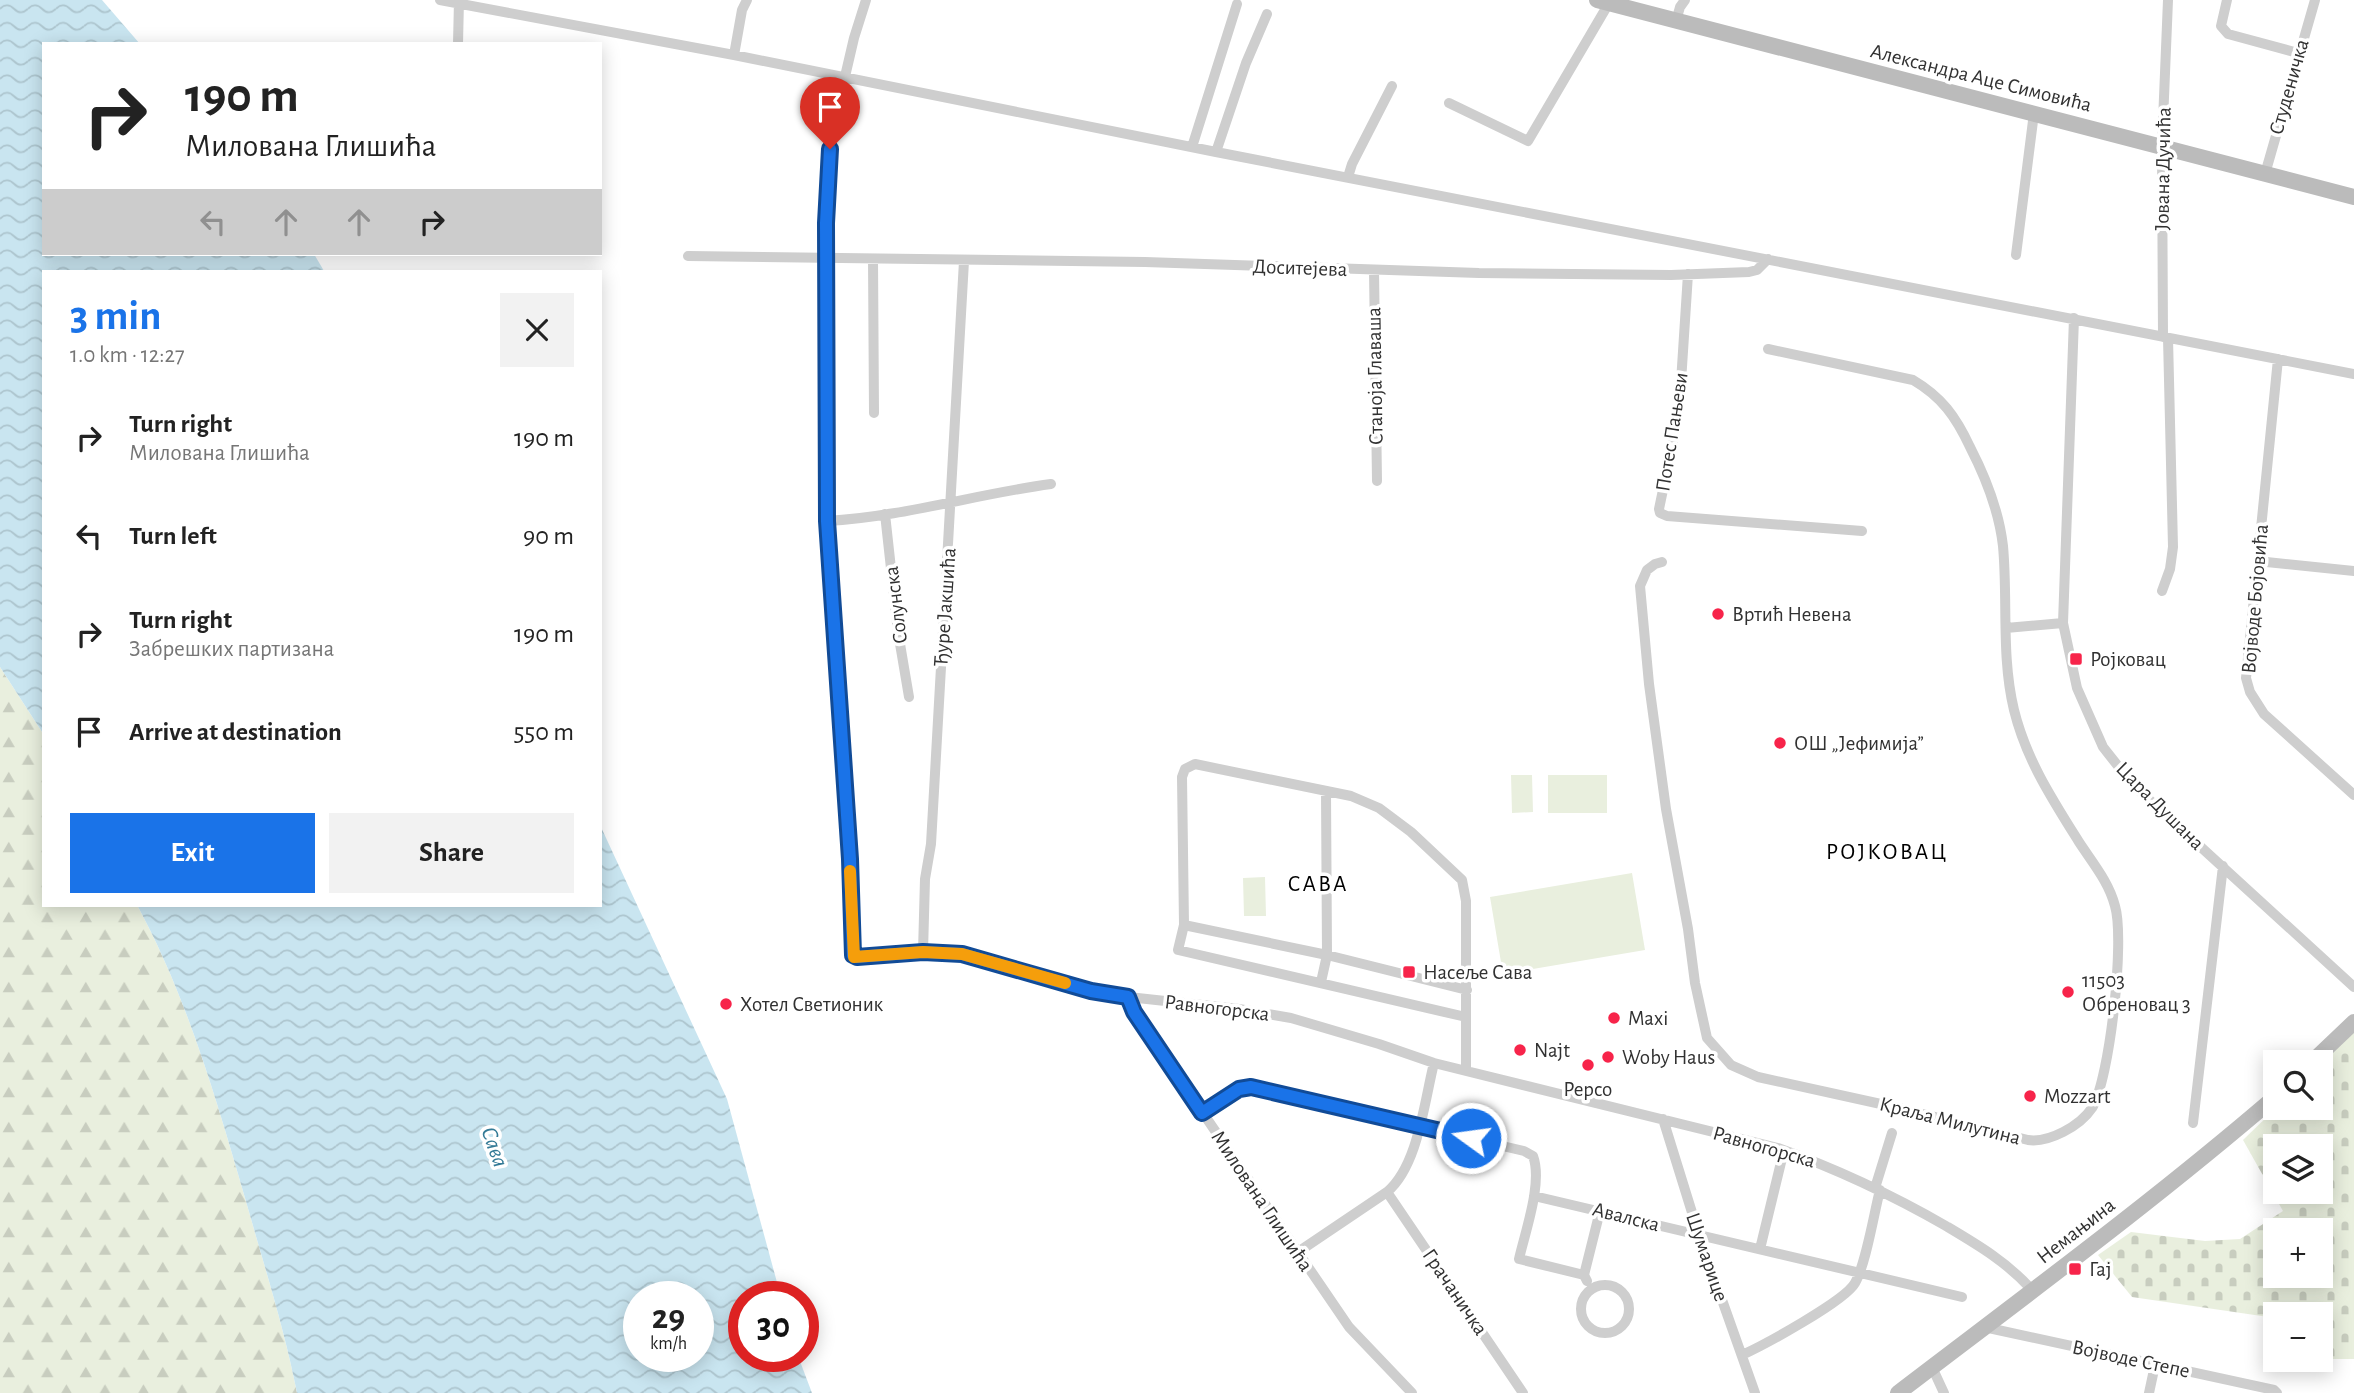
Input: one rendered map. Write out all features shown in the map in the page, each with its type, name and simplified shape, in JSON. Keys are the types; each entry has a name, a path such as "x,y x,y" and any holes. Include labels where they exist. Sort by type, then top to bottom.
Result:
{"street":[{"path":"440,0 734,55 1192,148 2354,374"},
{"path":"734,55 742,10 747,0"},
{"path":"866,0 843,78 828,170 827,521 885,514 996,491 1051,484"},
{"path":"1676,21 1680,6 1685,0"},
{"name":"Јована Дучића","path":"2162,591 2173,554 2162,146 2168,0"},
{"path":"2227,0 2221,26 2228,34 2298,53"},
{"name":"Студеничка","path":"2265,174 2315,0"},
{"path":"458,42 459,2"},
{"path":"1449,103 1528,141 1603,2"},
{"name":"Александра Аце Симовића","path":"1603,2 2354,197"},
{"path":"1192,148 1237,4"},
{"path":"1216,152 1246,63 1267,14"},
{"path":"1348,177 1392,86"},
{"path":"2016,255 2034,113"},
{"name":"Доситејева","path":"688,256 1145,262 1374,271 1688,274 1749,272 1757,270 1768,259"},
{"path":"873,259 874,413"},
{"name":"Ђуре Јакшића","path":"923,952 923,902 931,844 964,261"},
{"name":"Станоја Главаша","path":"1374,271 1377,481"},
{"name":"Потес Пањеви","path":"1688,274 1679,413 1660,513 1667,516 1862,531"},
{"name":"Цара Душана","path":"2074,318 2063,623 2077,688 2103,747 2133,785 2354,987"},
{"name":"Краља Милутина","path":"1662,562 1651,566 1641,580 1643,623 1666,809 1695,984 1707,1038 1731,1065 1758,1077 2039,1141 2068,1129 2082,1119 2091,1109 2100,1089 2116,988 2119,929 2116,906 2106,883 2043,785 2030,760 2014,710 2008,676 2003,545 1994,503 1979,465 1946,405 1933,391 1913,380 1768,349"},
{"name":"Војводе Бојовића","path":"2278,359 2246,678 2250,692 2264,713 2354,795"},
{"name":"Солунска","path":"885,514 898,632 909,696"},
{"name":"Равногорска","path":"827,521 850,859 853,955 857,957 923,952 962,954 1091,991 1291,1018 1434,1063 1784,1150 1877,1189 1992,1254 2017,1273 2032,1290"},
{"path":"2257,561 2354,571"},
{"path":"2006,628 2063,623"},
{"name":"Равногорска","path":"1466,1017 1178,950 1184,925 1182,777 1185,769 1195,764 1351,796 1379,808 1411,832 1462,880 1466,892 1467,990 1466,1070"},
{"path":"1321,982 1327,955 1326,792"},
{"path":"2193,1123 2223,866"},
{"path":"1184,925 1327,955 1467,990"},
{"name":"Милована Глишића","path":"1128,997 1134,1012 1349,1327 1412,1393"},
{"path":"2325,1050 2354,1022"},
{"path":"1298,1252 1395,1185 1407,1168 1434,1063"},
{"path":"1202,1113 1239,1089 1251,1087 1524,1151 1533,1156 1536,1174 1534,1196 1519,1259 1584,1275 1593,1289"},
{"name":"Немањина","path":"1898,1393 2211,1151 2263,1107"},
{"name":"Шумарице","path":"1663,1119 1699,1235 1755,1393"},
{"path":"1742,1355 1839,1299 1853,1287 1860,1272 1892,1133"},
{"path":"1760,1249 1784,1150"},
{"name":"Грачаничка","path":"1387,1192 1523,1393"},
{"name":"Авалска","path":"1534,1196 1962,1297"},
{"path":"1584,1275 1600,1210"},
{"path":"1600,1286 1614,1287 1626,1296 1629,1311 1624,1325 1618,1330 1604,1334 1596,1332 1585,1322 1582,1315 1583,1300 1593,1289 1600,1286"},
{"name":"Војводе Степе","path":"1984,1327 2274,1390 2277,1393"},
{"path":"2149,1393 2155,1365"},
{"path":"1932,1367 1944,1393"}],"green space":[{"path":"0,667 42,732 42,907 138,907 171,976 199,1048 273,1295 297,1393 0,1393"},
{"path":"1511,775 1532,775 1533,812 1512,813"},
{"path":"1548,775 1607,775 1607,813 1548,813"},
{"path":"1632,873 1645,950 1503,974 1490,897"},
{"path":"1265,877 1266,916 1244,916 1243,878"},
{"path":"2354,1032 2354,1359 2333,1359 2333,1302 2263,1302 2263,1316 2132,1297 2098,1255 2131,1232 2205,1241 2240,1239 2263,1224 2263,1288 2333,1288 2333,1218 2272,1218 2283,1211 2279,1204 2333,1204 2333,1134 2263,1134 2263,1176 2243,1140 2264,1120 2333,1120 2333,1052"}],"water":[{"path":"0,0 102,0 138,42 42,42 42,256 315,256 323,270 42,270 42,732 0,667"},
{"name":"Сава","path":"602,829 727,1099 777,1281 728,1281 728,1372 804,1372 812,1393 297,1393 273,1295 234,1160 199,1048 171,976 138,907 602,907"}],"slow traffic":[{"path":"850,871 854,957 923,952 962,954 1065,983"}],"place":[{"name":"Вртић Невена","path":"1718,614"},
{"name":"Ројковац","path":"2076,659"},
{"name":"ОШ „Јефимија”","path":"1780,743"},
{"name":"Насеље Сава","path":"1409,972"},
{"name":"11503 Обреновац 3","path":"2068,992"},
{"name":"Хотел Светионик","path":"726,1004"},
{"name":"Maxi","path":"1614,1018"},
{"name":"Najt","path":"1520,1050"},
{"name":"Woby Haus","path":"1608,1057"},
{"name":"Pepco","path":"1588,1065"},
{"name":"Mozzart","path":"2030,1096"},
{"name":"Гај","path":"2075,1269"}],"district":[{"name":"РОЈКОВАЦ","path":"1887,852"},
{"name":"САВА","path":"1318,884"}],"route":[{"path":"830,149 826,223 827,521 854,957 923,952 962,954 1091,991 1128,997 1134,1012 1202,1113 1239,1089 1251,1087 1471,1138"}]}
